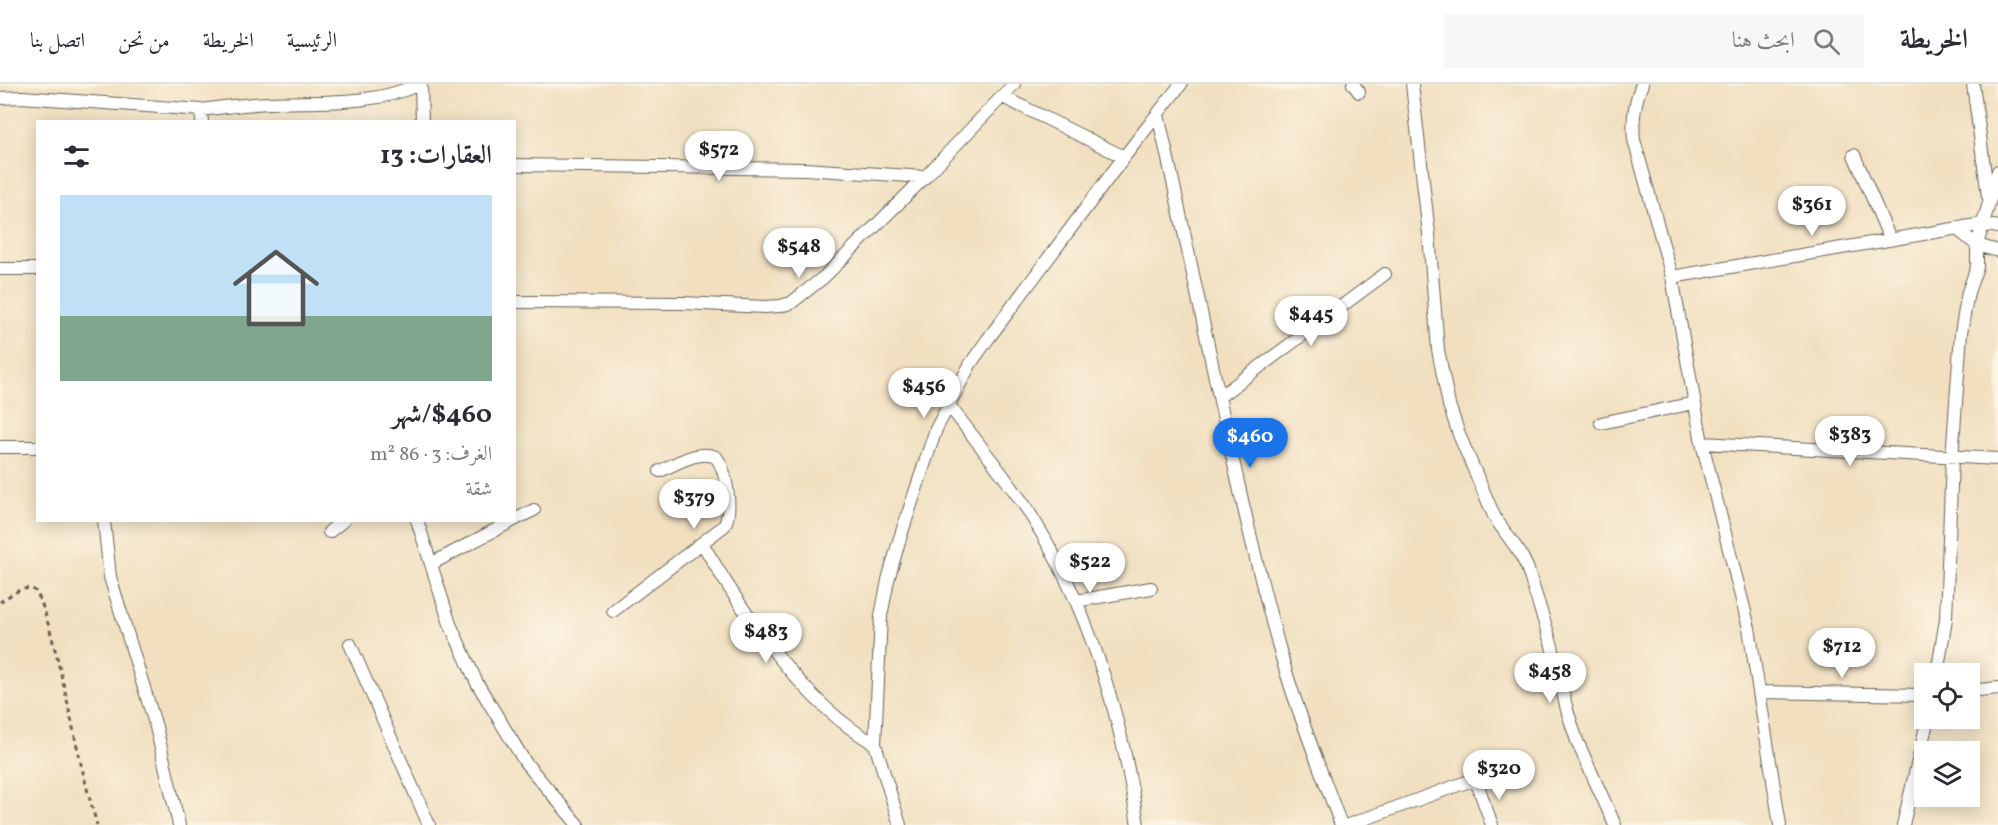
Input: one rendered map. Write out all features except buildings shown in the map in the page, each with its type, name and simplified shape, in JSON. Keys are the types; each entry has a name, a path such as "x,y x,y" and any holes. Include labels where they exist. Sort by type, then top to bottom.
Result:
{"street":[{"path":"0,98 22,97 201,116 267,103 374,99 420,84 422,120"},
{"path":"516,302 780,306 791,303 812,287 925,177 1014,84"},
{"path":"900,825 875,744 878,643 888,580 936,429 971,363 988,339 1181,84"},
{"path":"1412,84 1429,234 1438,350 1449,405 1460,437 1495,518 1527,567 1552,646 1577,741 1615,825"},
{"path":"1642,84 1634,110 1634,140 1671,277 1702,443 1738,581 1760,692 1780,825"},
{"path":"1973,84 1989,201"},
{"path":"1003,97 1124,157"},
{"path":"1158,115 1238,480 1283,660 1341,825"},
{"path":"1854,155 1890,239"},
{"path":"516,165 785,169 925,177"},
{"path":"1939,663 1946,620 1952,458 1961,333 1968,292 1977,267 1977,245 1998,171"},
{"path":"1671,277 1982,224 1998,227"},
{"path":"1957,229 1977,245 1998,250"},
{"path":"1977,267 1998,250"},
{"path":"0,269 36,269"},
{"path":"1219,397 1385,274"},
{"path":"1601,423 1694,403"},
{"path":"948,404 1026,508 1076,601 1097,656 1118,723 1138,825"},
{"path":"1702,443 1998,459"},
{"path":"0,447 36,447"},
{"path":"613,611 724,526 728,519 728,501 719,460 710,454 702,454 660,471"},
{"path":"516,519 534,510"},
{"path":"104,522 110,577 153,717 179,825"},
{"path":"329,532 342,522"},
{"path":"418,522 450,624 477,683 525,762 578,825"},
{"path":"431,564 510,522"},
{"path":"702,543 740,605 772,649 832,713 856,733 875,744"},
{"path":"1076,601 1150,588"},
{"path":"350,644 429,825"},
{"path":"1980,690 1998,688"},
{"path":"1760,692 1914,695"},
{"path":"1903,825 1925,729"},
{"path":"1348,825 1472,780 1478,786 1492,825"}],"path":[{"path":"0,602 22,590 29,589 33,590 41,603 51,635 82,772 97,825"}]}
